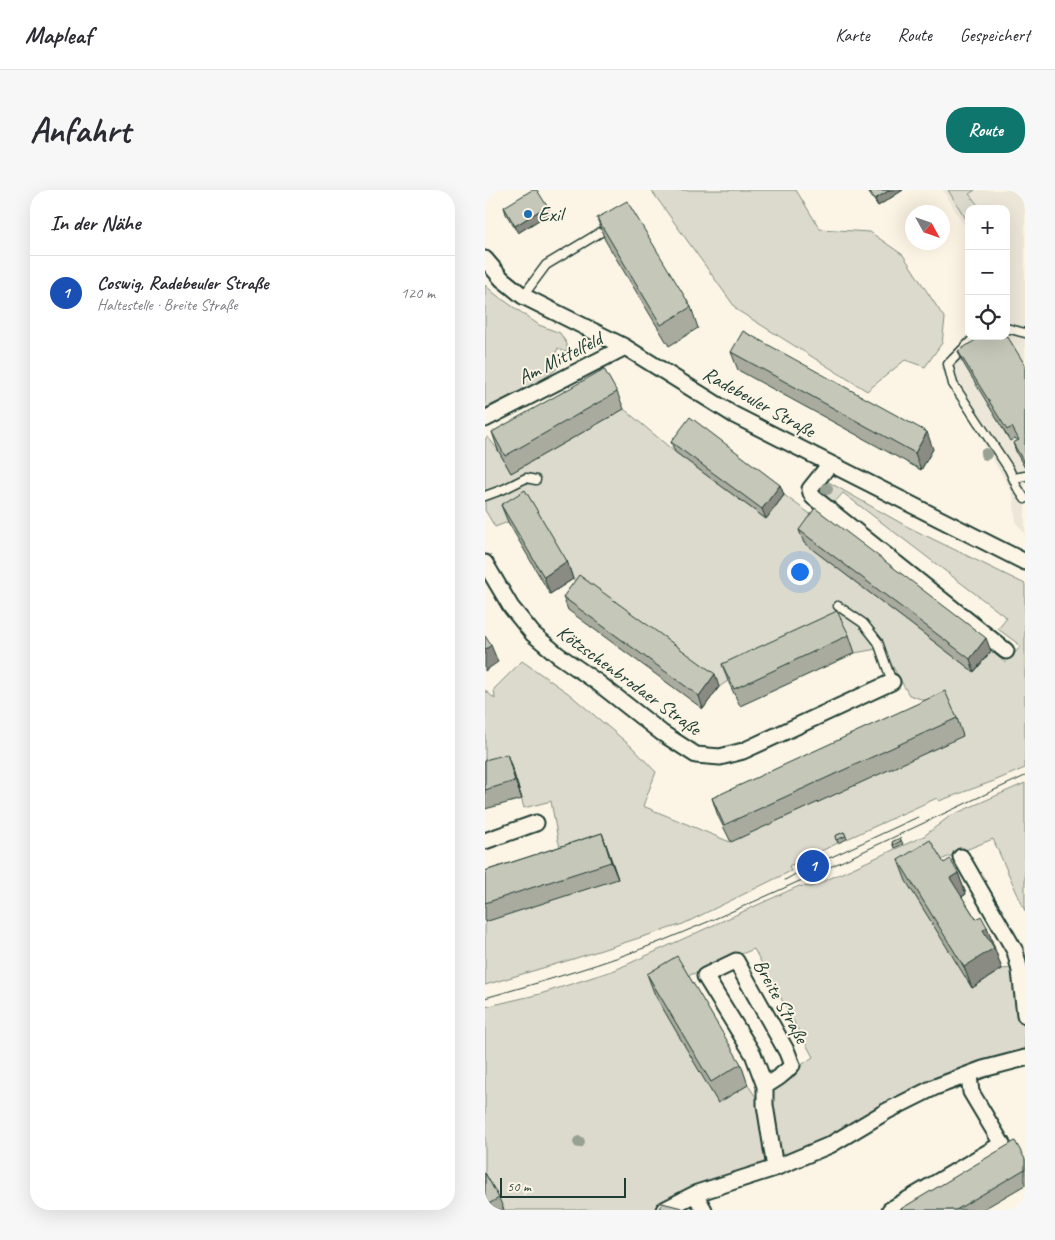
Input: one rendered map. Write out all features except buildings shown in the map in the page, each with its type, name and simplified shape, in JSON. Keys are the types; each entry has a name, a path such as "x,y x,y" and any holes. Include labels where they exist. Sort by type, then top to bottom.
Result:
{"street":[{"name":"Radebeuler Straße","path":"485,259 502,279 523,296 625,347 735,415 1025,562"},
{"name":"Am Mittelfeld","path":"485,419 625,347"},
{"path":"830,464 810,489 813,497 1006,651"},
{"name":"Kötzschenbrodaer Straße","path":"485,563 511,607 533,634 662,733 697,755 720,757 743,751 892,682"},
{"path":"485,841 536,823"},
{"path":"961,857 1015,950 1020,971 1025,1015"},
{"name":"Breite Straße","path":"765,1086 789,1070 792,1065 787,1052 736,961 705,976 753,1054 765,1086 765,1105 775,1168"},
{"path":"664,1210 695,1194 775,1168 830,1145 887,1110 927,1091 983,1069 1025,1058"},
{"path":"890,1210 1002,1144 971,1092 969,1076"},
{"path":"695,1194 704,1210"}],"lane":[{"path":"523,296 546,265 620,221"},
{"path":"1010,329 1025,333"},
{"path":"972,340 948,364 953,384 1009,469 1025,499"},
{"path":"1013,478 1025,476"},
{"path":"485,496 526,478 536,480"},
{"path":"839,606 863,623 878,642 892,682"}],"shaded area":[{"path":"651,190 796,190 820,229 870,232 903,255 945,319 942,343 925,367 905,360 867,391 737,310"},
{"path":"943,190 1025,190 1025,534 1016,523 1013,494 940,367 966,340 1010,340 1010,205 965,205 965,227"},
{"path":"948,190 975,190 969,194 978,205 965,205 965,218"},
{"path":"485,285 539,325 560,333 567,344 567,353 558,348 554,357 563,362 557,369 527,388 485,408"},
{"path":"624,409 675,452 766,519 784,495 820,521 804,543 974,672 991,651 1006,663 1021,646 998,629 1007,618 843,493 833,504 817,489 825,480 906,526 1025,584 1025,768 939,801 937,798 847,839 845,836 837,840 838,843 789,866 791,871 683,924 485,985 485,922 565,864 558,840 551,801 524,808 513,771 485,779 485,690 495,699 494,689 522,661 568,693 632,747 656,772 643,806 730,842 963,735 951,709 909,695 882,648 855,653 844,628 728,681 719,687 573,579 532,508 495,527 485,510 485,439 488,437 498,450 511,473"},
{"path":"1025,783 1025,911 993,839 938,861 972,988 1002,969 1015,968 1025,975 1025,1051 830,1144 662,1210 502,1210 485,1181 485,1007 540,994 615,970 799,886 811,887 924,836 950,816","holes":["754,949 813,1057 787,1075 771,1091 763,1108 748,1085 718,1103 685,977"]}],"tram line":[{"path":"485,998 596,965 662,941 799,881 1025,776"},
{"path":"785,880 918,817"}],"place":[{"name":"Exil","path":"528,214"},
{"name":"Coswig, Radebeuler Straße","path":"813,866"}]}
